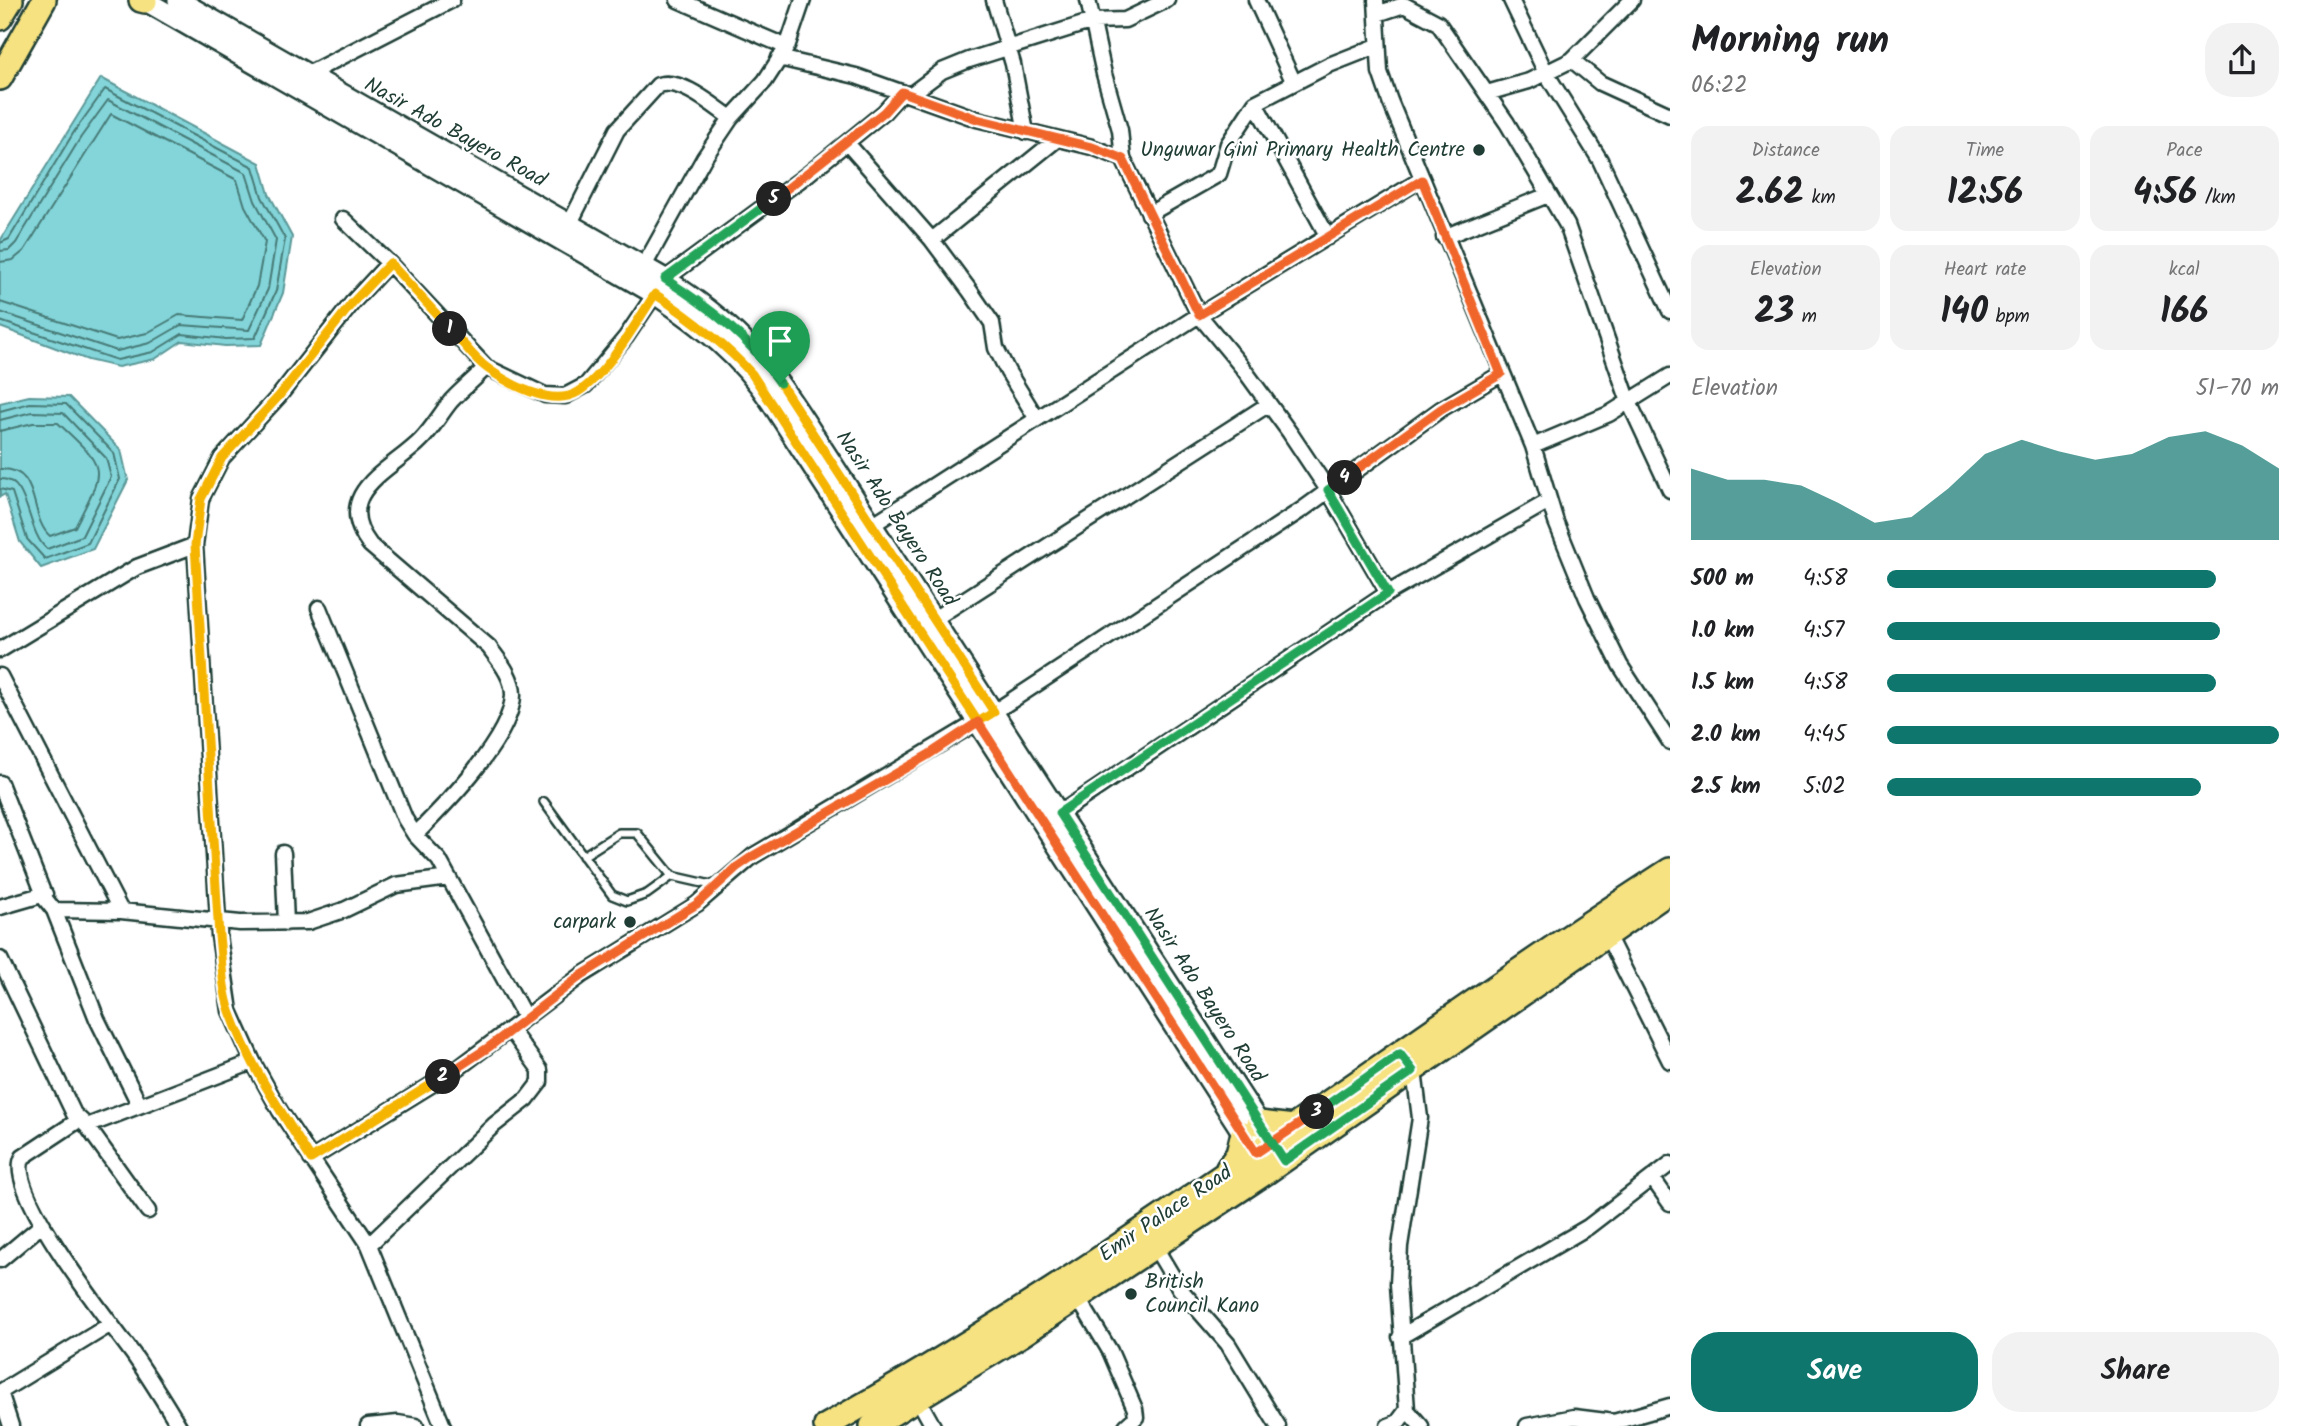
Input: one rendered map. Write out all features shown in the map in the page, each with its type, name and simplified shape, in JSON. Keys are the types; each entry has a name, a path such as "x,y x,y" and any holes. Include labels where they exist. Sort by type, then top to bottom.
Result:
{"main road":[{"path":"0,18 11,0"},
{"path":"0,78 46,1"},
{"name":"Emir Palace Road","path":"826,1426 1015,1326 1078,1298 1155,1247 1270,1157 1407,1062 1670,870"},
{"name":"Emir Palace Road","path":"872,1426 918,1399 1223,1175 1270,1157 1294,1127 1407,1062 1670,891"},
{"path":"1223,1175 1238,1154 1251,1128 1294,1127"}],"street":[{"path":"143,0 660,286 752,374 986,717 1251,1128"},
{"name":"Nasir Ado Bayero Road","path":"178,0 644,266 660,286 725,322 765,361 934,619 986,717 1059,813 1270,1157"},
{"path":"306,75 452,0"},
{"path":"678,0 783,52 977,119 1092,147 1123,159"},
{"path":"644,266 679,200 731,118 765,80 783,52 803,0"},
{"path":"994,0 1026,132"},
{"path":"1088,0 1120,130 1123,159 1199,315 1269,404 1328,490 1388,593"},
{"path":"343,219 390,263 486,368 545,396 572,395 596,374 660,286 847,143 906,94 942,71 1006,46 1093,21 1125,20 1167,0"},
{"path":"1256,0 1293,83"},
{"path":"1511,0 1546,73 1600,159 1665,289 1670,311"},
{"path":"1487,93 1546,73 1572,60 1632,0"},
{"path":"1670,491 1629,402 1572,239 1487,93 1431,19 1404,5 1376,7 1380,72 1390,101 1444,237 1533,446 1549,501 1592,609 1620,665 1670,742"},
{"path":"1149,214 1219,174 1228,144 1255,103 1377,46"},
{"path":"1572,60 1600,83 1670,115"},
{"path":"570,223 617,130 658,85 670,83 680,87 731,118"},
{"path":"1255,103 1328,237"},
{"path":"932,240 1056,140"},
{"path":"847,143 932,240 992,323 1001,360 1037,419"},
{"path":"872,525 1199,315 1422,180"},
{"path":"1444,237 1548,195"},
{"path":"390,263 353,302 279,396 222,458 201,499 195,545 219,920 225,991 230,1011 253,1062 311,1159 369,1245 443,1426"},
{"path":"415,835 454,795 485,756 511,710 513,693 504,667 489,647 370,544 362,534 358,506 366,487 419,443 450,402 486,368"},
{"path":"311,1159 457,1069 582,975 697,904 737,867 793,830 886,779 1150,612 1441,409 1501,374"},
{"path":"1533,446 1579,429 1670,376"},
{"path":"934,619 1269,404"},
{"path":"1059,813 1388,593 1549,501"},
{"path":"0,650 137,567 195,545"},
{"path":"319,608 363,719 415,835 429,848 449,878 525,1017"},
{"path":"0,676 121,911"},
{"path":"0,783 97,1019 139,1104"},
{"path":"282,853 286,923"},
{"path":"54,910 121,911 286,923 323,918 396,885 449,878"},
{"path":"0,907 44,894"},
{"path":"1606,933 1670,1059"},
{"path":"0,959 83,1123 148,1211"},
{"path":"369,1245 475,1142 537,1088 541,1076 537,1063 510,1029"},
{"path":"179,1426 146,1373 80,1285 43,1224 21,1178 20,1162 83,1123 253,1062"},
{"path":"1407,1062 1420,1118 1400,1246 1400,1337 1407,1410 1421,1426"},
{"path":"1400,1337 1588,1227 1670,1164"},
{"path":"1653,1179 1670,1203"},
{"path":"0,1260 43,1224"},
{"path":"1155,1247 1181,1289 1228,1344 1278,1426"},
{"path":"1078,1298 1111,1351 1135,1409 1136,1417 1126,1426"},
{"path":"11,1426 0,1392 111,1324"},
{"path":"918,1399 933,1426"},
{"path":"1527,1426 1574,1416 1614,1422 1670,1406"},
{"path":"1388,1426 1398,1422 1407,1410"},
{"path":"368,1426 398,1423 416,1426"}],"lane":[{"path":"544,802 612,895 627,901 647,894 672,876"},
{"path":"583,856 619,833 637,833 672,876 716,886"}],"water":[{"path":"101,78 260,163 269,194 292,237 283,293 261,345 225,346 182,341 155,359 118,367 88,360 0,327 0,241"},
{"path":"29,396 69,397 121,450 128,480 93,549 41,568 20,542 5,494 0,497 0,403"}],"place":[{"name":"Unguwar Gini Primary Health Centre","path":"1479,150"},
{"name":"carpark","path":"630,922"},
{"name":"British Council Kano","path":"1131,1294"}],"route":[{"path":"780,383 770,367 745,340 695,298 665,279 808,174 884,112 902,92 977,119 1092,147 1123,159 1199,315 1422,180 1501,374 1441,409 1328,490 1388,593 1059,813 1186,1011 1272,1142 1284,1161 1413,1071 1400,1054 1326,1105 1272,1142 1256,1153 978,722 928,755 793,830 753,856 697,904 582,975 457,1069 349,1133 311,1159 253,1062 230,1011 225,991 213,859 209,750 195,545 201,499 222,458 279,396 353,302 390,263 486,368 545,396 572,395 586,385 626,337 655,294 708,332 752,374 978,722 994,712 780,383"}]}
